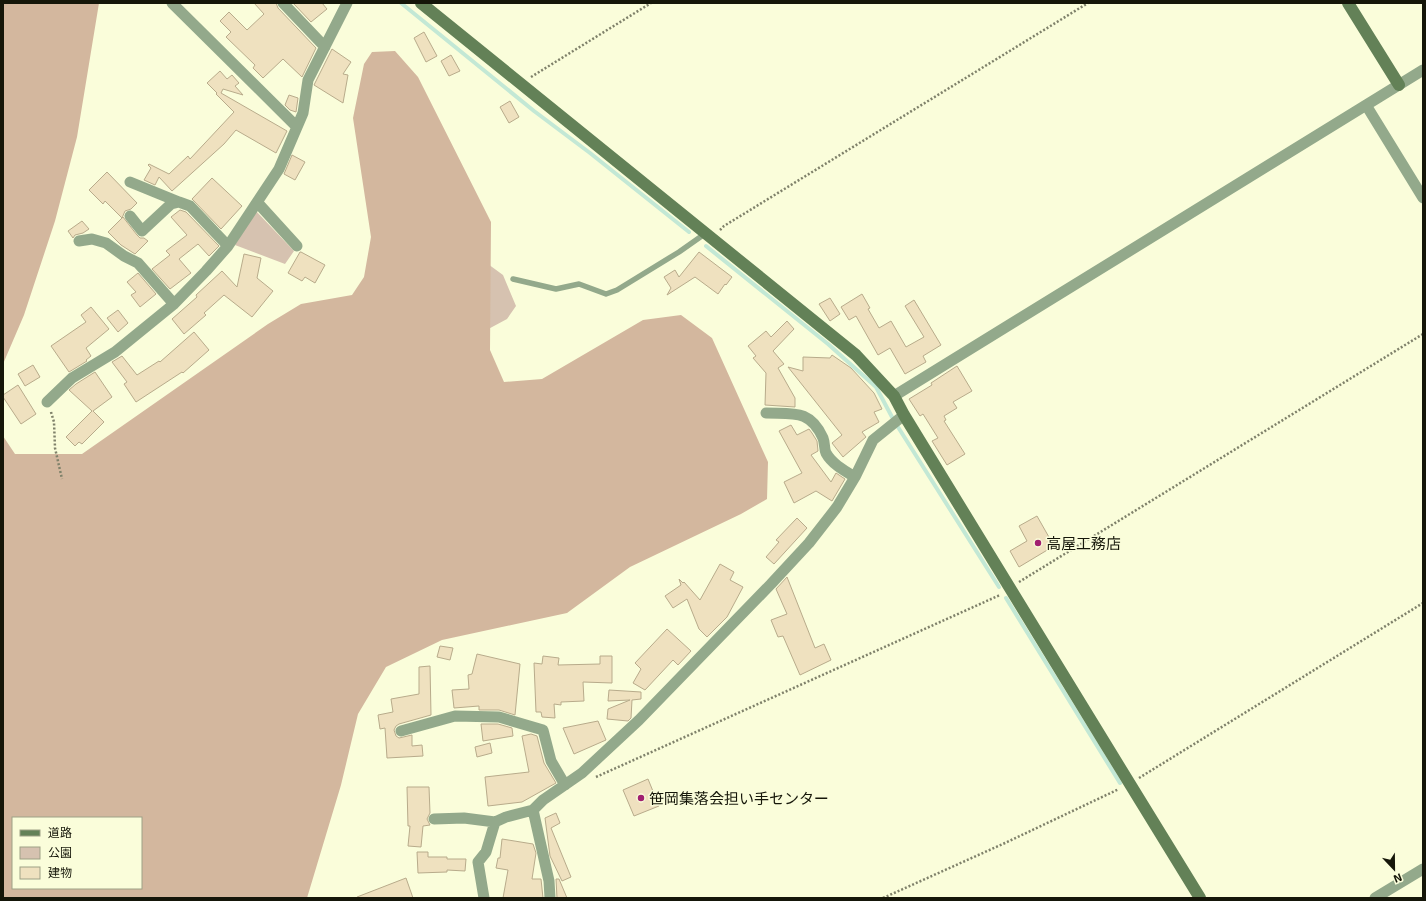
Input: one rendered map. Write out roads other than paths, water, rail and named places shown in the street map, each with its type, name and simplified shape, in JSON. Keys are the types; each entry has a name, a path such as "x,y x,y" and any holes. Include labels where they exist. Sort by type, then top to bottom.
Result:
{"street":[{"path":"172,3 297,127"},
{"path":"283,3 325,47"},
{"path":"47,402 72,378 115,352 174,304 228,246 279,169 303,113 308,80 347,3"},
{"path":"421,3 856,355 894,396 904,415 1200,898"},
{"path":"1348,3 1399,85"},
{"path":"894,396 1423,70"},
{"path":"1366,105 1423,198"},
{"path":"130,182 190,206 228,246"},
{"path":"130,216 142,231 171,204 179,202"},
{"path":"257,202 297,246"},
{"path":"79,241 92,239 106,243 124,256 138,263 174,304"},
{"path":"766,413 802,414 814,423 824,440 826,453 836,464 855,477"},
{"path":"434,819 464,818 495,822 506,817 533,810 543,800 582,773 639,720 809,543 837,507 855,477 873,440 904,415"},
{"path":"400,731 455,716 499,717 543,730 551,761 565,785"},
{"path":"533,810 548,881 550,898"},
{"path":"484,898 478,862 486,852 495,822"},
{"path":"1375,898 1423,868"}],"lane":[{"path":"513,279 556,289 579,284 606,294 616,290 709,235"}],"waterway":[{"path":"401,3 534,111 590,153 689,232"},
{"path":"706,246 828,344 876,387 892,417"},
{"path":"898,427 999,587"},
{"path":"1006,598 1120,783"}],"place":[{"name":"高屋工務店","path":"1038,543"},
{"name":"笹岡集落会担い手センター","path":"641,798"}]}
